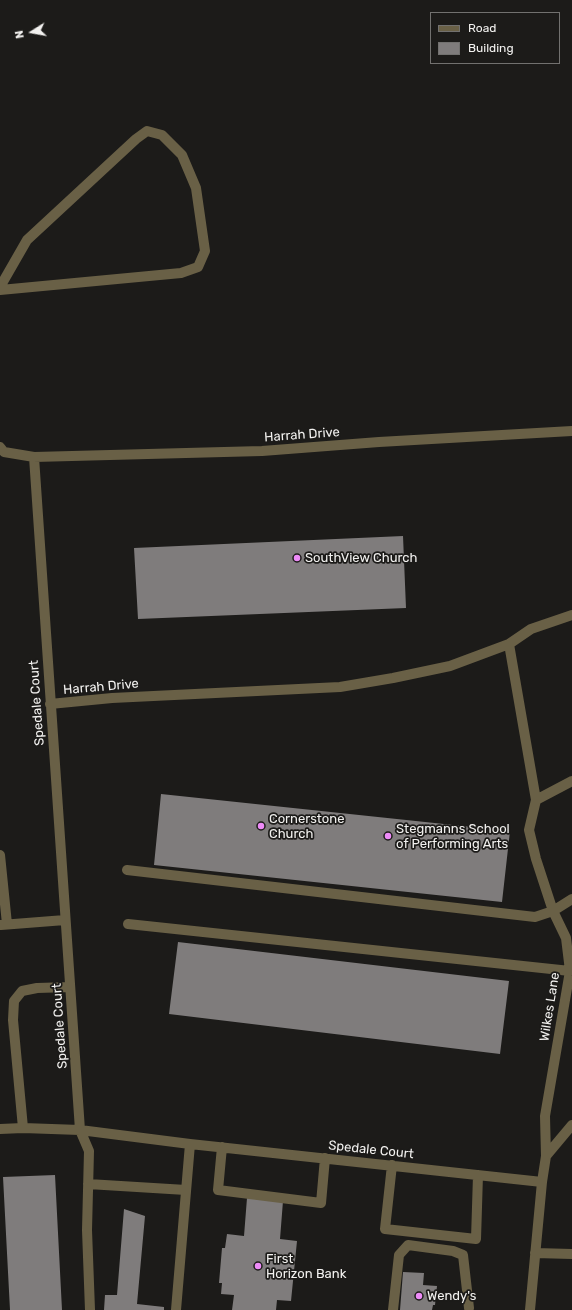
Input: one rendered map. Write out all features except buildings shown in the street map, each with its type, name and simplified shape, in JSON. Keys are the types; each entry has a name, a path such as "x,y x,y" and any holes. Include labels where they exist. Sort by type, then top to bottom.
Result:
{"street":[{"path":"147,132 162,135 182,155 196,188 205,252 198,267 181,273 0,288 27,240 136,139 147,132"},
{"name":"Harrah Drive","path":"0,447 4,452 34,457 262,451 379,442 572,431"},
{"name":"Spedale Court","path":"34,457 80,1130 190,1144 542,1182"},
{"name":"Harrah Drive","path":"50,704 112,698 340,686 393,678 450,666 509,644 531,629 572,614"},
{"name":"Wilkes Lane","path":"509,644 536,800 529,830 536,859 553,911 566,938 570,971 545,1116 546,1156 542,1182 530,1310"},
{"path":"536,800 572,781"},
{"path":"0,855 3,925 65,920"},
{"path":"127,870 535,917 553,911 572,899"},
{"path":"128,924 570,971"},
{"path":"23,1128 13,1020 14,1001 22,991 37,988 70,987"},
{"path":"546,1156 572,1125"},
{"path":"0,1129 23,1128 80,1130 89,1151 87,1230 90,1310"},
{"path":"176,1310 190,1144"},
{"path":"222,1147 218,1190 321,1204 325,1158"},
{"path":"392,1166 385,1230 476,1239 478,1175"},
{"path":"88,1184 186,1190"},
{"path":"393,1310 399,1255 408,1245 453,1251 463,1255 469,1308"},
{"path":"536,1253 572,1254"}],"place":[{"name":"SouthView Church","path":"297,558"},
{"name":"Cornerstone Church","path":"261,826"},
{"name":"Stegmanns School of Performing Arts","path":"388,836"},
{"name":"First Horizon Bank","path":"258,1266"},
{"name":"Wendy's","path":"419,1296"}]}
